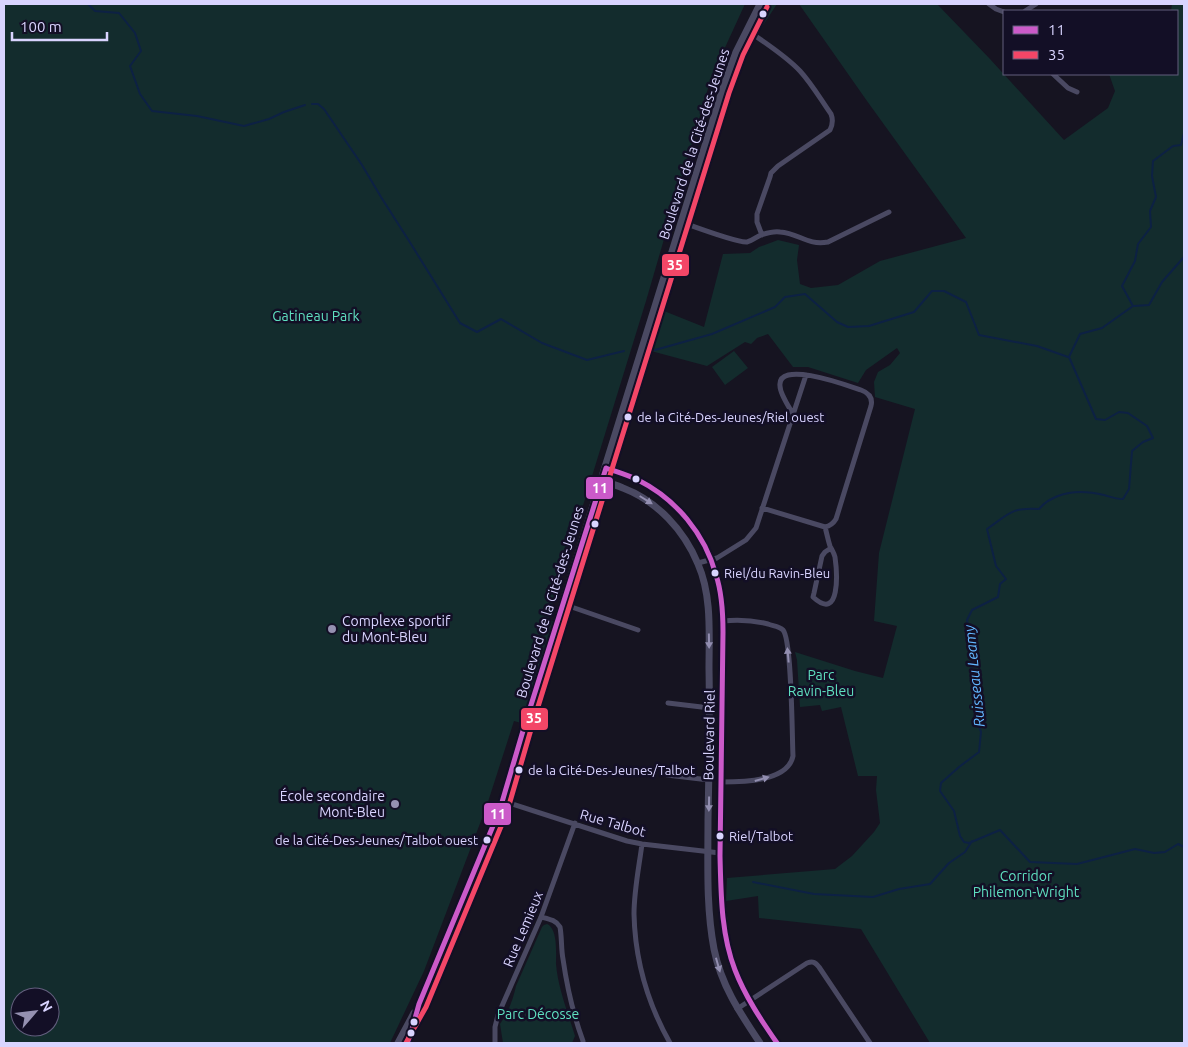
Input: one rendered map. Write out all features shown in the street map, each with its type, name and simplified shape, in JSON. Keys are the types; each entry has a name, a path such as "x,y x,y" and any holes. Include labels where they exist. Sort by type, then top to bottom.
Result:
{"street":[{"name":"Boulevard de la Cité-des-Jeunes","path":"407,1043 419,1004 503,801 527,718 722,91 736,52 760,4"},
{"path":"988,4 996,10 1003,12"},
{"path":"747,30 802,73 832,118 830,130 778,166 771,173 757,214 757,222 762,235"},
{"path":"1054,75 1068,88 1077,92"},
{"path":"681,222 742,242 762,235 779,232 822,244 888,212"},
{"path":"762,508 825,527 830,526 836,519 871,406 871,398 866,392 861,390 806,375 792,374 780,380 779,385 793,414"},
{"path":"698,563 717,558 746,540 756,528 806,375"},
{"name":"Boulevard Riel","path":"606,468 646,484 669,502 691,524 712,560 717,576 723,621 720,852 722,906 728,944 735,971 749,1001 777,1043"},
{"name":"Boulevard Riel","path":"601,481 631,492 659,509 692,550 703,578 708,607 710,708 708,852 710,918 718,967 737,1009 760,1043"},
{"path":"825,527 834,553 836,593 834,599 829,604 823,604 814,597 814,593 822,556 831,548"},
{"path":"563,604 638,630"},
{"path":"722,782 750,782 762,779 784,770 790,763 792,756 792,700 787,642 784,632 778,627 755,621 723,621"},
{"path":"668,703 710,708"},
{"path":"667,775 709,780"},
{"name":"Rue Talbot","path":"503,801 627,841 720,852"},
{"name":"Rue Lemieux","path":"495,1043 495,1027 498,1015 541,917 575,823"},
{"path":"642,844 634,913 636,943 646,990 670,1043"},
{"path":"541,917 553,920 560,928 562,957 568,992 583,1043"},
{"path":"737,1009 807,963 813,962 819,967 870,1043"},
{"name":"Boulevard de la Cité-des-Jeunes","path":"398,1043 419,1004"}],"green space":[{"name":"Gatineau Park","path":"4,4 745,4 711,78 646,301 548,619 557,623 525,724 514,721 487,805 424,971 390,1043 4,1043"},
{"path":"760,4 777,4 756,36 747,30"},
{"name":"Corridor Philemon-Wright","path":"799,4 937,4 1064,140 1108,108 1115,91 1109,75 1178,75 1178,10 1171,10 1172,4 1184,4 1184,1043 930,1043 861,929 759,918 758,896 726,901 727,878 835,869 852,856 880,823 876,790 877,776 858,776 841,707 822,711 820,705 800,707 795,652 883,678 897,626 874,621 879,553 915,409 875,397 874,382 878,372 890,365 900,353 897,348 866,370 858,383 808,367 793,367 768,334 757,338 751,344 745,342 707,366 651,351 664,311 704,327 723,254 750,253 759,247 778,240 799,245 797,260 800,284 811,288 838,285 880,261 966,238"},
{"path":"734,351 748,368 725,385 712,367"},
{"name":"Parc Décosse","path":"547,924 551,927 555,936 559,982 575,1036 572,1043 503,1043 500,1024 510,1006 516,986 542,927"}],"waterway":[{"path":"88,4 95,11 119,13 135,33 141,51 130,66 140,94 152,111 197,116 244,126 269,119 305,105"},
{"path":"312,104 318,104 324,109 362,165 460,323 477,332 501,319 542,343 587,360 624,351"},
{"name":"Ruisseau Leamy","path":"1184,133 1181,145 1173,146 1153,161 1152,176 1156,197 1150,211 1151,227 1138,244 1135,261 1122,286 1133,306 1102,328 1080,334 1069,357 1096,419 1105,420 1119,412 1128,413 1147,426 1153,438 1143,442 1132,451 1129,489 1123,499 1092,493 1069,493 1050,500 1039,509 1016,510 987,529 996,566 1006,579 1000,584 998,597 972,610 967,620 973,652 971,674 976,695 976,717 981,732 979,752 941,783 940,791 954,811 960,836 964,842 969,843 1000,830 1030,862 1077,864 1135,849 1154,853 1165,852 1178,844 1184,847"},
{"path":"1134,306 1149,305 1162,282 1184,257"},
{"path":"655,350 712,334 775,307 785,297 805,294 837,322 848,327 869,326 914,312 932,291 944,291 966,302 979,335 1037,346 1068,357"},
{"path":"753,882 814,894 873,897 899,889 930,884 949,863 965,852 972,841"}],"transit line":[{"name":"35","path":"406,1043 426,1007 507,812 729,93 743,55 767,7"},
{"name":"11","path":"407,1043 419,1004 500,809 606,468 638,480 652,488 665,497 687,519 705,546 718,582 722,603 723,625 720,856 724,928 730,956 739,980 754,1008 777,1043"}],"place":[{"name":"de la Cité-Des-Jeunes/Riel ouest","path":"628,417"},
{"name":"Riel/du Ravin-Bleu","path":"715,573"},
{"name":"Complexe sportif du Mont-Bleu","path":"332,629"},
{"name":"de la Cité-Des-Jeunes/Talbot","path":"519,770"},
{"name":"École secondaire Mont-Bleu","path":"395,804"},
{"name":"Riel/Talbot","path":"720,836"},
{"name":"de la Cité-Des-Jeunes/Talbot ouest","path":"487,840"}],"park label":[{"name":"Parc Ravin-Bleu","path":"821,684"}]}
